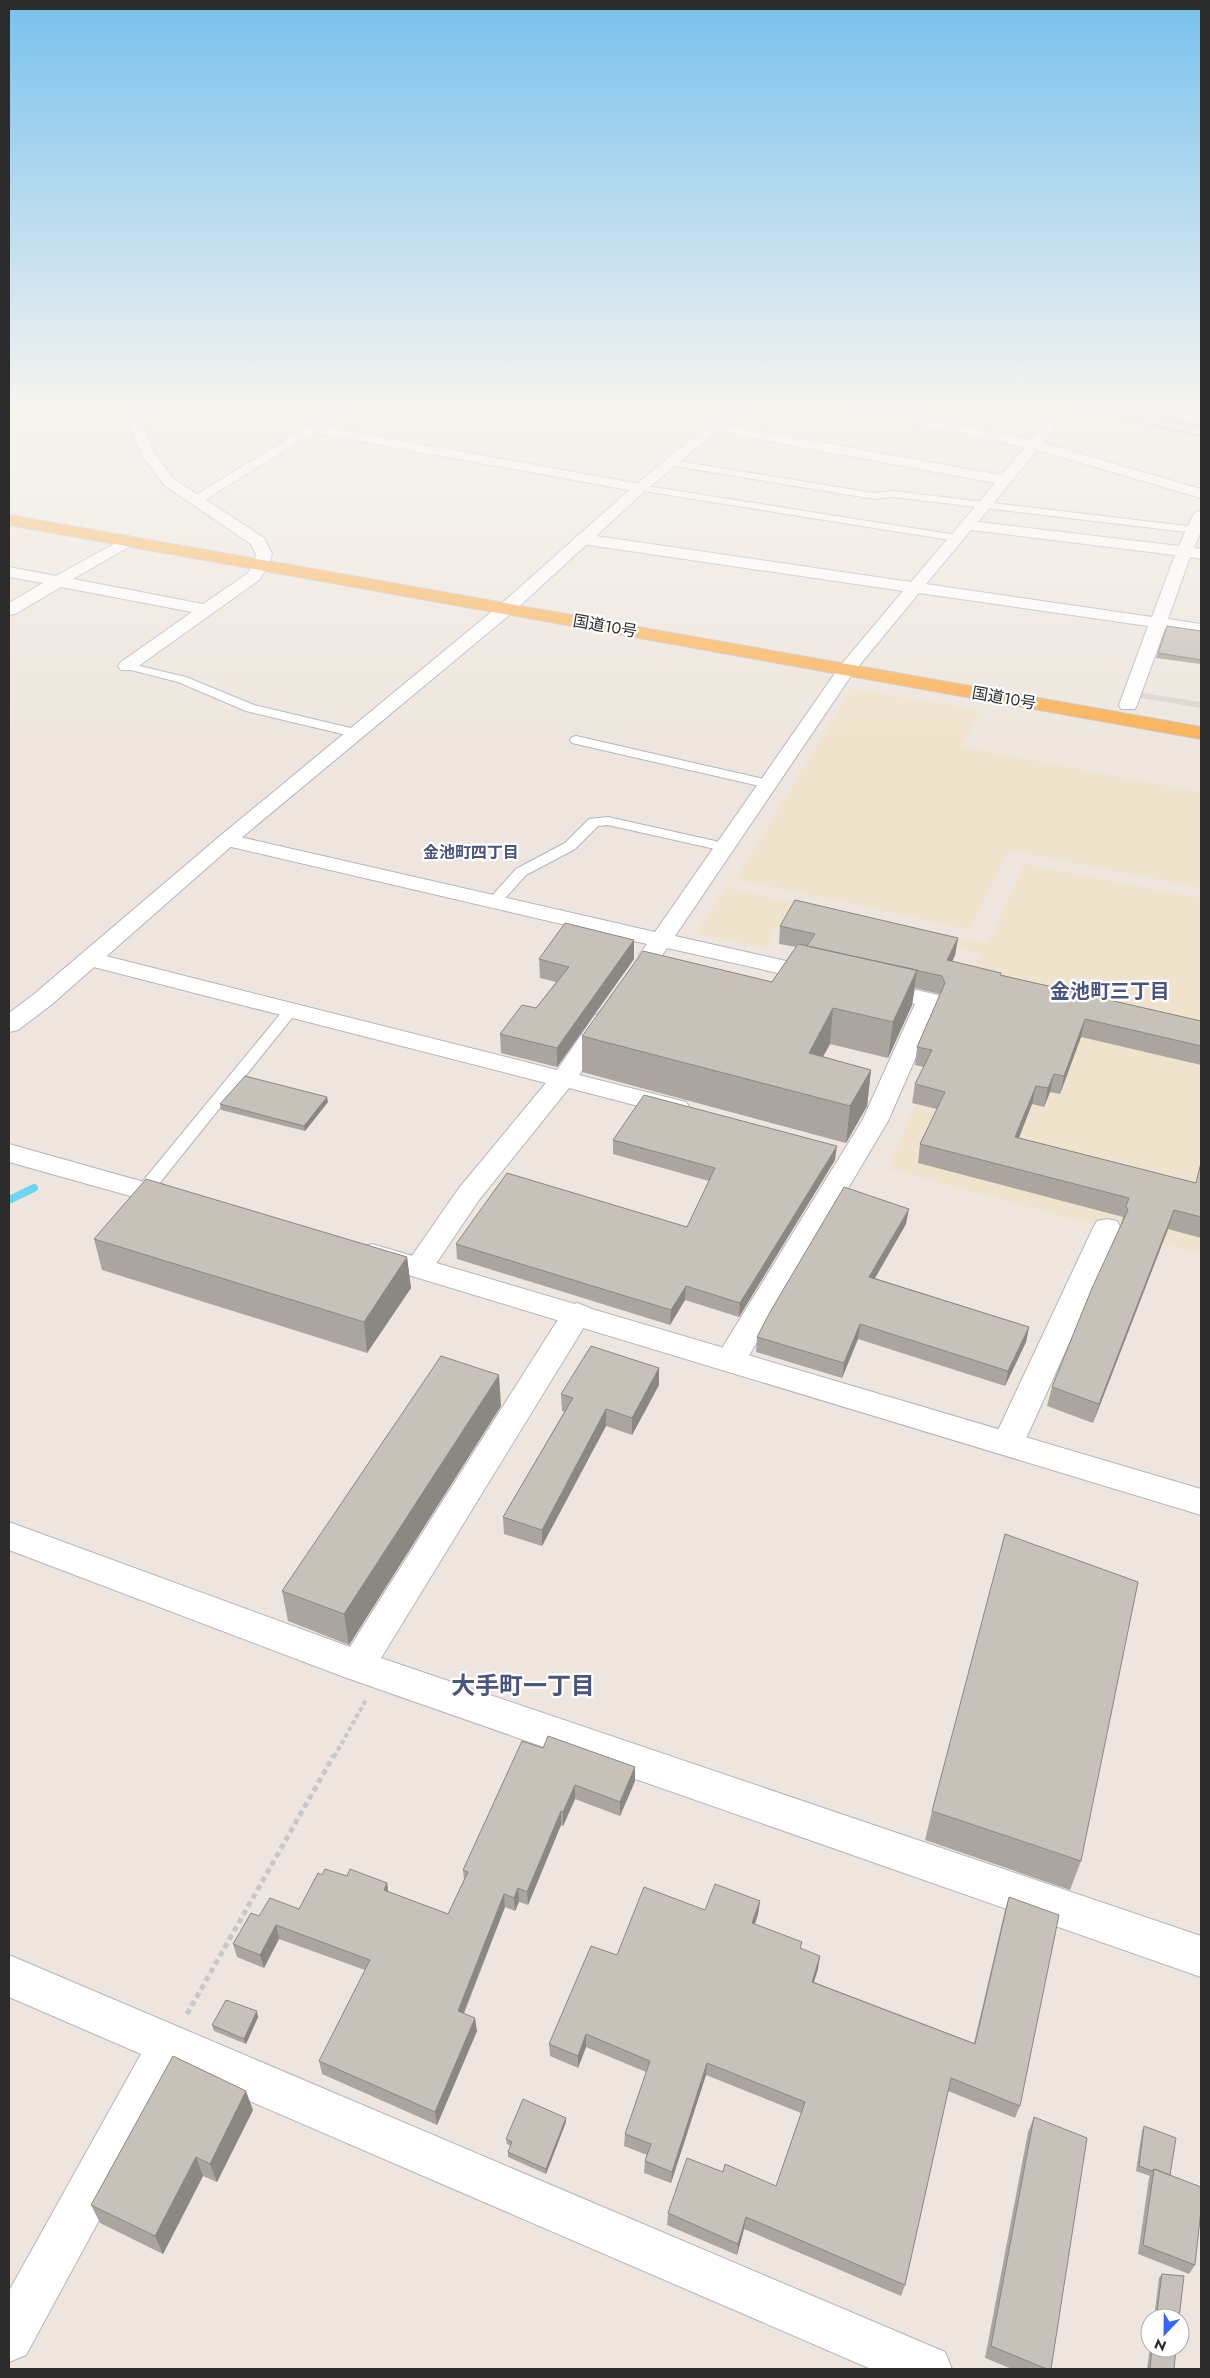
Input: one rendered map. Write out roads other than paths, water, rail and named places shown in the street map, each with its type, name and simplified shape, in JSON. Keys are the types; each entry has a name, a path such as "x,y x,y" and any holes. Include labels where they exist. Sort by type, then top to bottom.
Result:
{"highway":[{"name":"国道10号","path":"9,520 128,541 263,559"},
{"name":"国道10号","path":"76,520 263,559 514,602 852,664 1201,733"},
{"name":"国道10号","path":"852,664 1128,705 1201,718"}],"street":[{"path":"127,666 253,577 263,559 258,541 227,520"},
{"path":"9,1025 90,959 227,840 514,602 604,520"},
{"path":"638,972 852,664 971,520"},
{"path":"1128,705 1158,623 1193,553 1198,522"},
{"path":"967,525 1193,553"},
{"path":"582,539 1201,630"},
{"path":"9,610 128,541"},
{"path":"9,572 206,610"},
{"path":"227,840 929,1000 875,1121 730,1361"},
{"path":"90,959 704,1115"},
{"path":"419,1267 506,1145 564,1078 615,1005"},
{"path":"826,1148 854,1155"},
{"path":"9,1153 201,1206"},
{"path":"1008,1443 1107,1228"},
{"path":"343,1246 577,1314 1201,1502"},
{"path":"369,1670 577,1314"},
{"path":"9,1536 369,1670 1201,1957"},
{"path":"9,1976 928,2369"},
{"path":"9,2338 170,2045"}],"lane":[{"path":"842,520 956,538"},
{"path":"1172,520 1198,522"},
{"path":"127,666 182,680 250,708 355,733"},
{"path":"576,740 768,784"},
{"path":"494,902 521,872 570,846 594,822 608,822 724,847"},
{"path":"144,1191 291,1010"}],"waterway":[{"path":"9,1200 34,1188"}],"district":[{"name":"金池町四丁目","path":"471,852"},
{"name":"金池町三丁目","path":"1110,991"},
{"name":"大手町一丁目","path":"523,1685"}]}
